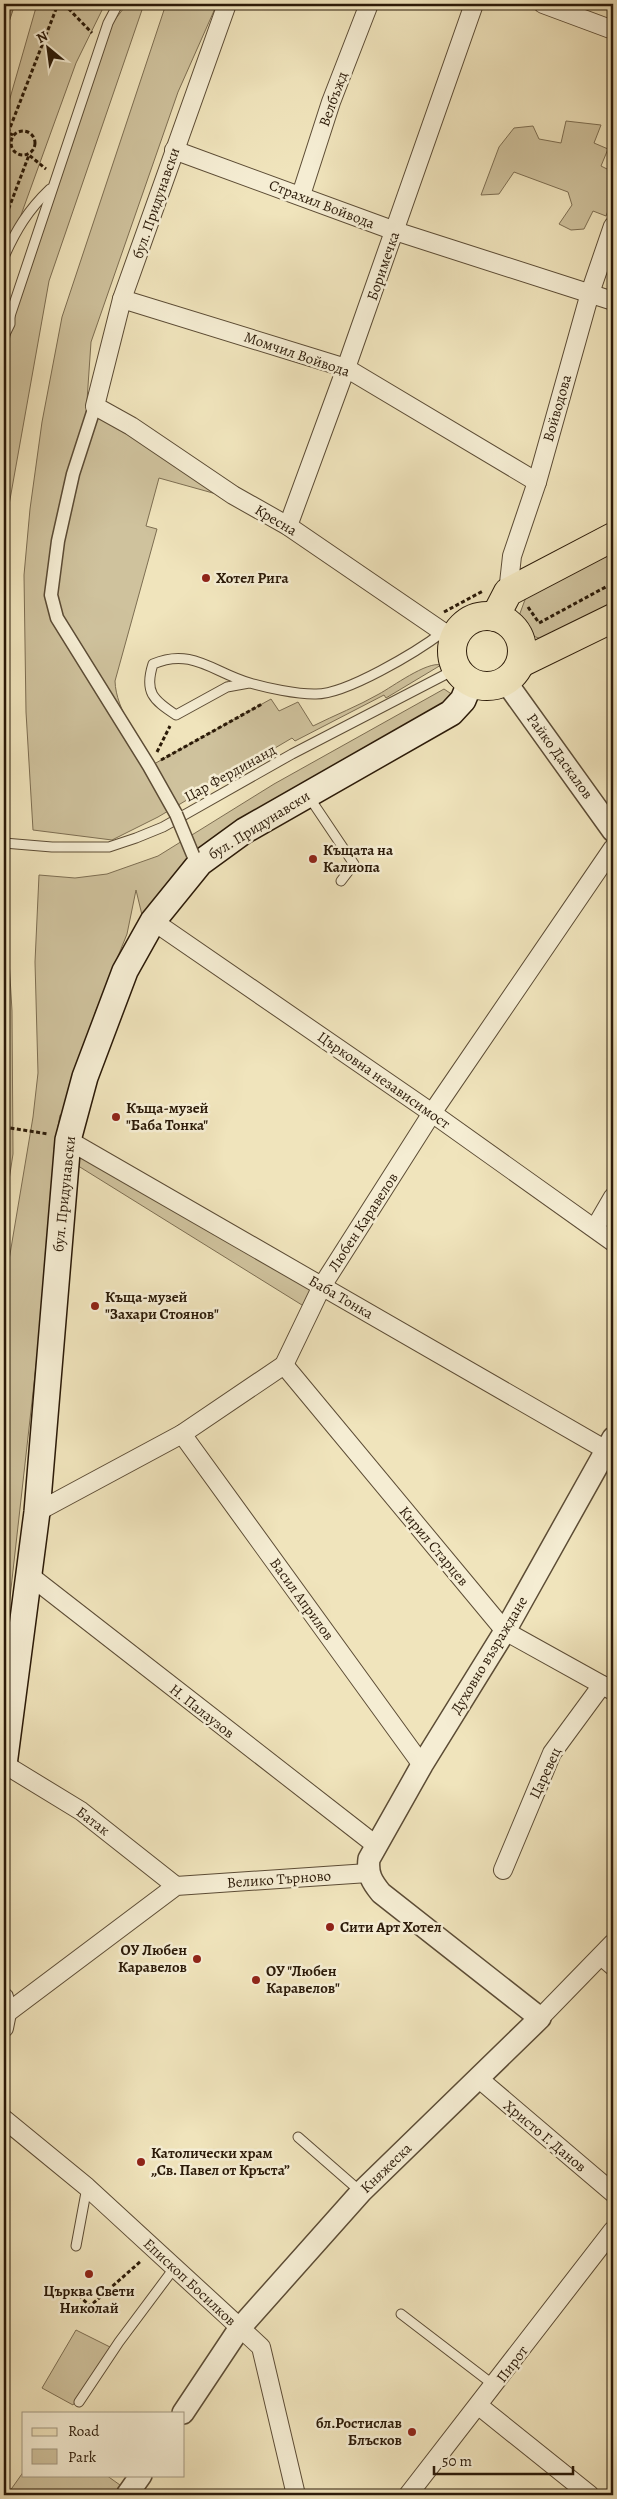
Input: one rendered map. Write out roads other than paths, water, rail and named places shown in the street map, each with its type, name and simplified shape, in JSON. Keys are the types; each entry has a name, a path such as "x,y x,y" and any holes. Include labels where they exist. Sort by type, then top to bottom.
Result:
{"main road":[{"path":"495,616 508,592 613,537"},
{"path":"514,672 522,645 515,629 506,621 495,616 483,616 471,620 449,634 463,676 488,687 613,618"},
{"name":"бул. Придунавски","path":"4,1764 37,1512 61,1138 125,971 153,921 196,859 451,713 464,700 463,676"}],"street":[{"name":"бул. Придунавски","path":"96,406 122,299 227,4"},
{"name":"Велбъжд","path":"301,195 331,102 369,4"},
{"name":"Боримечка","path":"288,526 395,231 474,4"},
{"path":"543,4 613,30"},
{"name":"Страхил Войвода","path":"174,150 395,231 613,301"},
{"name":"Войводова","path":"508,592 512,556 537,482 590,294 613,226"},
{"name":"Момчил Войвода","path":"122,299 346,368 537,482"},
{"path":"96,406 73,474 58,540 51,595 56,618 149,766 176,814 196,859"},
{"name":"Кресна","path":"96,406 132,426 233,495 288,526 449,634"},
{"name":"Райко Даскалов","path":"514,672 613,831"},
{"name":"Любен Каравелов","path":"284,1365 322,1286 432,1113 613,848"},
{"name":"Църковна независимост","path":"153,921 432,1113 613,1242"},
{"name":"Баба Тонка","path":"61,1138 322,1286 611,1446"},
{"path":"595,1228 613,1198"},
{"path":"37,1512 182,1434 284,1365"},
{"name":"Кирил Старцев","path":"284,1365 505,1632 608,1688"},
{"name":"Васил Априлов","path":"182,1434 422,1765"},
{"name":"Духовно възраждане","path":"368,1873 369,1859 422,1765 505,1632 611,1446"},
{"name":"Н. Палаузов","path":"29,1575 377,1846"},
{"name":"Царевец","path":"503,1870 552,1752 608,1688"},
{"name":"Батак","path":"4,1764 82,1811 176,1886"},
{"path":"368,1873 372,1883 381,1893 540,2018"},
{"name":"Велико Търново","path":"176,1886 368,1873"},
{"path":"5,2013 176,1886"},
{"name":"Княжеска","path":"184,2412 239,2329 361,2192 540,2018 613,1943"},
{"name":"Христо Г. Данов","path":"478,2078 613,2192"},
{"name":"Епископ Босилков","path":"4,2119 87,2187 176,2267 260,2347 296,2495"},
{"name":"Пирот","path":"408,2495 495,2386 613,2230"},
{"path":"479,2406 590,2495"},
{"path":"128,2495 140,2476"}],"lane":[{"path":"4,336 10,324 10,316 101,43 108,23 118,4"},
{"path":"4,257 18,225 33,205 52,188"},
{"path":"4,304 10,316"},
{"path":"249,683 227,687 176,715 152,697 148,681 153,664 166,658 182,658 207,664 249,683 315,695 334,690 371,675 449,634"},
{"name":"Цар Фердинанд","path":"4,843 52,847 109,847 136,838 163,827 292,754 463,676"},
{"path":"308,794 354,864 341,881"},
{"path":"598,1959 613,1972"},
{"path":"298,2136 361,2192"},
{"path":"76,2246 87,2187"},
{"path":"79,2402 119,2342 176,2267"},
{"path":"401,2314 495,2386"}],"place":[{"name":"Хотел Рига","path":"206,578"},
{"name":"Къщата на Калиопа","path":"313,859"},
{"name":"Къща-музей \"Баба Тонка\"","path":"116,1117"},
{"name":"Къща-музей \"Захари Стоянов\"","path":"95,1306"},
{"name":"Сити Арт Хотел","path":"330,1927"},
{"name":"ОУ Любен Каравелов","path":"197,1959"},
{"name":"ОУ \"Любен Каравелов\"","path":"256,1980"},
{"name":"Католически храм „Св. Павел от Кръста”","path":"141,2162"},
{"name":"Църква Свети Николай","path":"89,2274"},
{"name":"бл.Ростислав Блъсков","path":"412,2432"}]}
